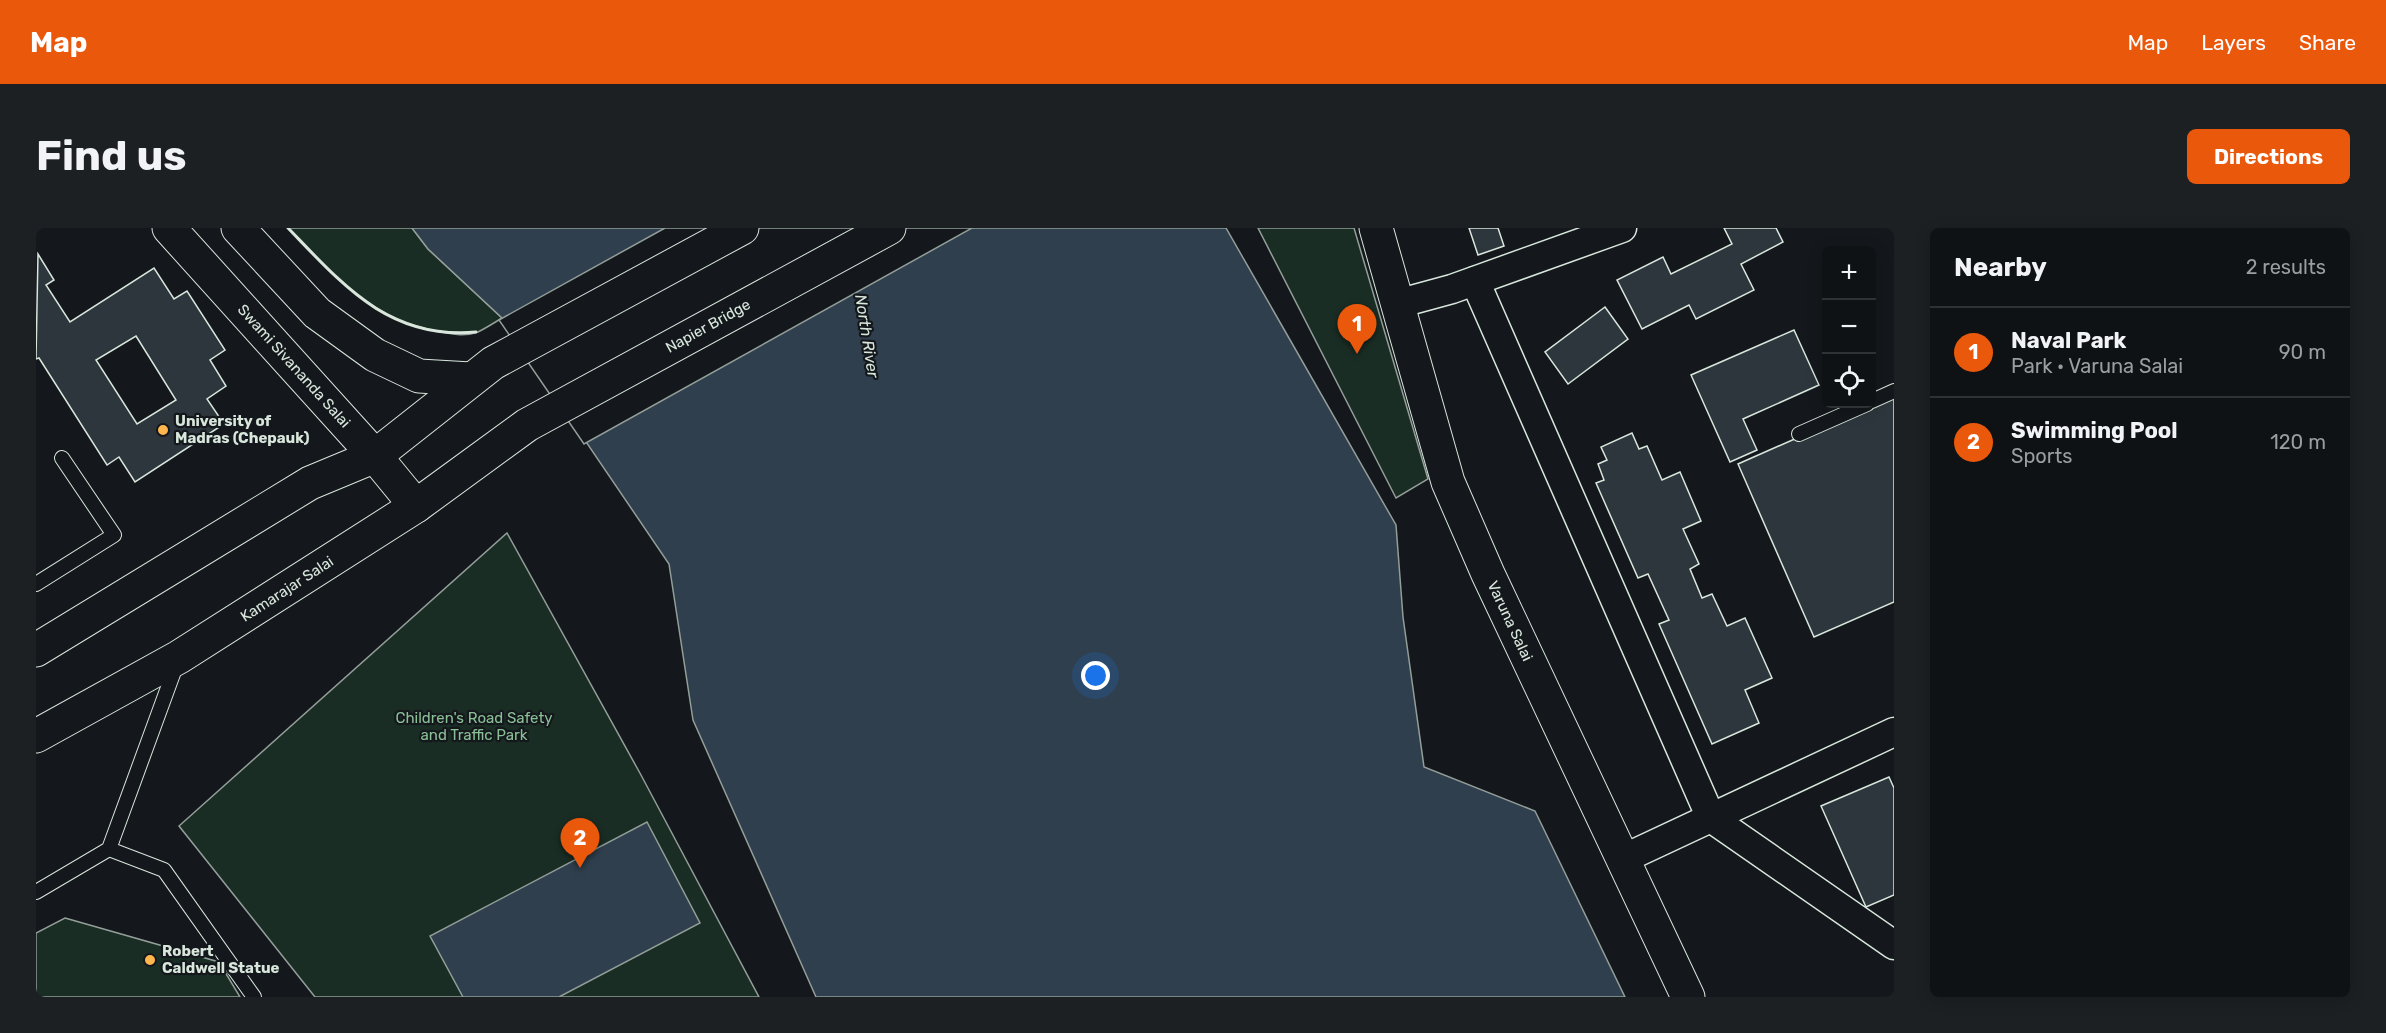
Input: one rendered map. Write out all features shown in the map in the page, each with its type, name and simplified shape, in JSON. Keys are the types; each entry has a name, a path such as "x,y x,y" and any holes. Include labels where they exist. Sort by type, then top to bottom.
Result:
{"main road":[{"name":"Swami Sivananda Salai","path":"169,228 375,456 416,506"},
{"path":"238,228 317,313 375,355 418,376 482,371"},
{"path":"36,650 310,483 375,456 482,371 742,228"},
{"name":"Napier Bridge","path":"527,425 889,228"},
{"name":"Varuna Salai","path":"1376,228 1448,482 1488,574 1688,997"},
{"name":"Kamarajar Salai","path":"36,736 179,657 416,506 527,425"}],"street":[{"path":"1397,304 1475,281 1622,228"},
{"path":"1475,281 1711,818 1894,944"},
{"path":"1623,859 1894,732"}],"lane":[{"path":"1876,400 1894,391"},
{"path":"1799,434 1858,408"},
{"path":"36,584 114,535 62,458"},
{"path":"36,892 110,849 179,657"},
{"path":"110,849 164,870 254,997"}],"green space":[{"path":"288,228 412,228 428,249 502,318 478,332 463,335 413,325 372,305 354,292"},
{"path":"1258,228 1354,228 1428,479 1396,498"},
{"name":"Children's Road Safety and Traffic Park","path":"507,533 641,775 759,997 315,997 179,826"},
{"path":"65,918 219,962 240,997 36,997 36,933"}],"water":[{"name":"North River","path":"412,228 1226,228 1396,525 1403,617 1424,767 1535,811 1625,997 816,997 693,720 669,564 502,318 428,249"},
{"path":"647,822 700,923 559,997 463,997 430,936"}],"pier":[{"path":"665,228 972,228 584,444 499,320"}],"building":[{"path":"1469,228 1498,228 1504,246 1478,255"},
{"path":"1724,228 1776,228 1783,242 1741,264 1754,290 1696,319 1689,305 1642,329 1617,280 1663,257 1671,274 1732,244"},
{"path":"38,254 54,280 46,285 70,322 154,268 174,299 187,291 225,350 210,360 226,386 207,399 224,424 135,482 119,457 107,465 39,358 36,359","holes":["136,336 176,400 137,424 96,360"]},
{"path":"1605,307 1628,339 1568,384 1545,352"},
{"path":"1794,330 1819,385 1743,419 1757,450 1730,462 1691,375"},
{"path":"1894,395 1894,602 1814,637 1738,464 1865,408 1876,408 1876,403"},
{"path":"1632,433 1639,449 1647,446 1662,480 1680,472 1701,521 1683,529 1699,564 1690,569 1702,598 1712,594 1727,626 1745,618 1772,678 1745,690 1759,723 1712,744 1659,624 1669,620 1648,574 1638,578 1596,483 1604,480 1598,464 1607,460 1601,447"},
{"path":"1889,777 1894,788 1894,895 1866,907 1821,806"}],"wall":[{"path":"288,228 349,288 393,318 418,327 445,332 476,332"}],"place":[{"name":"Naval Park","path":"1357,354"},
{"name":"University of Madras (Chepauk)","path":"163,430"},
{"name":"Swimming Pool","path":"580,868"},
{"name":"Robert Caldwell Statue","path":"150,960"}]}
